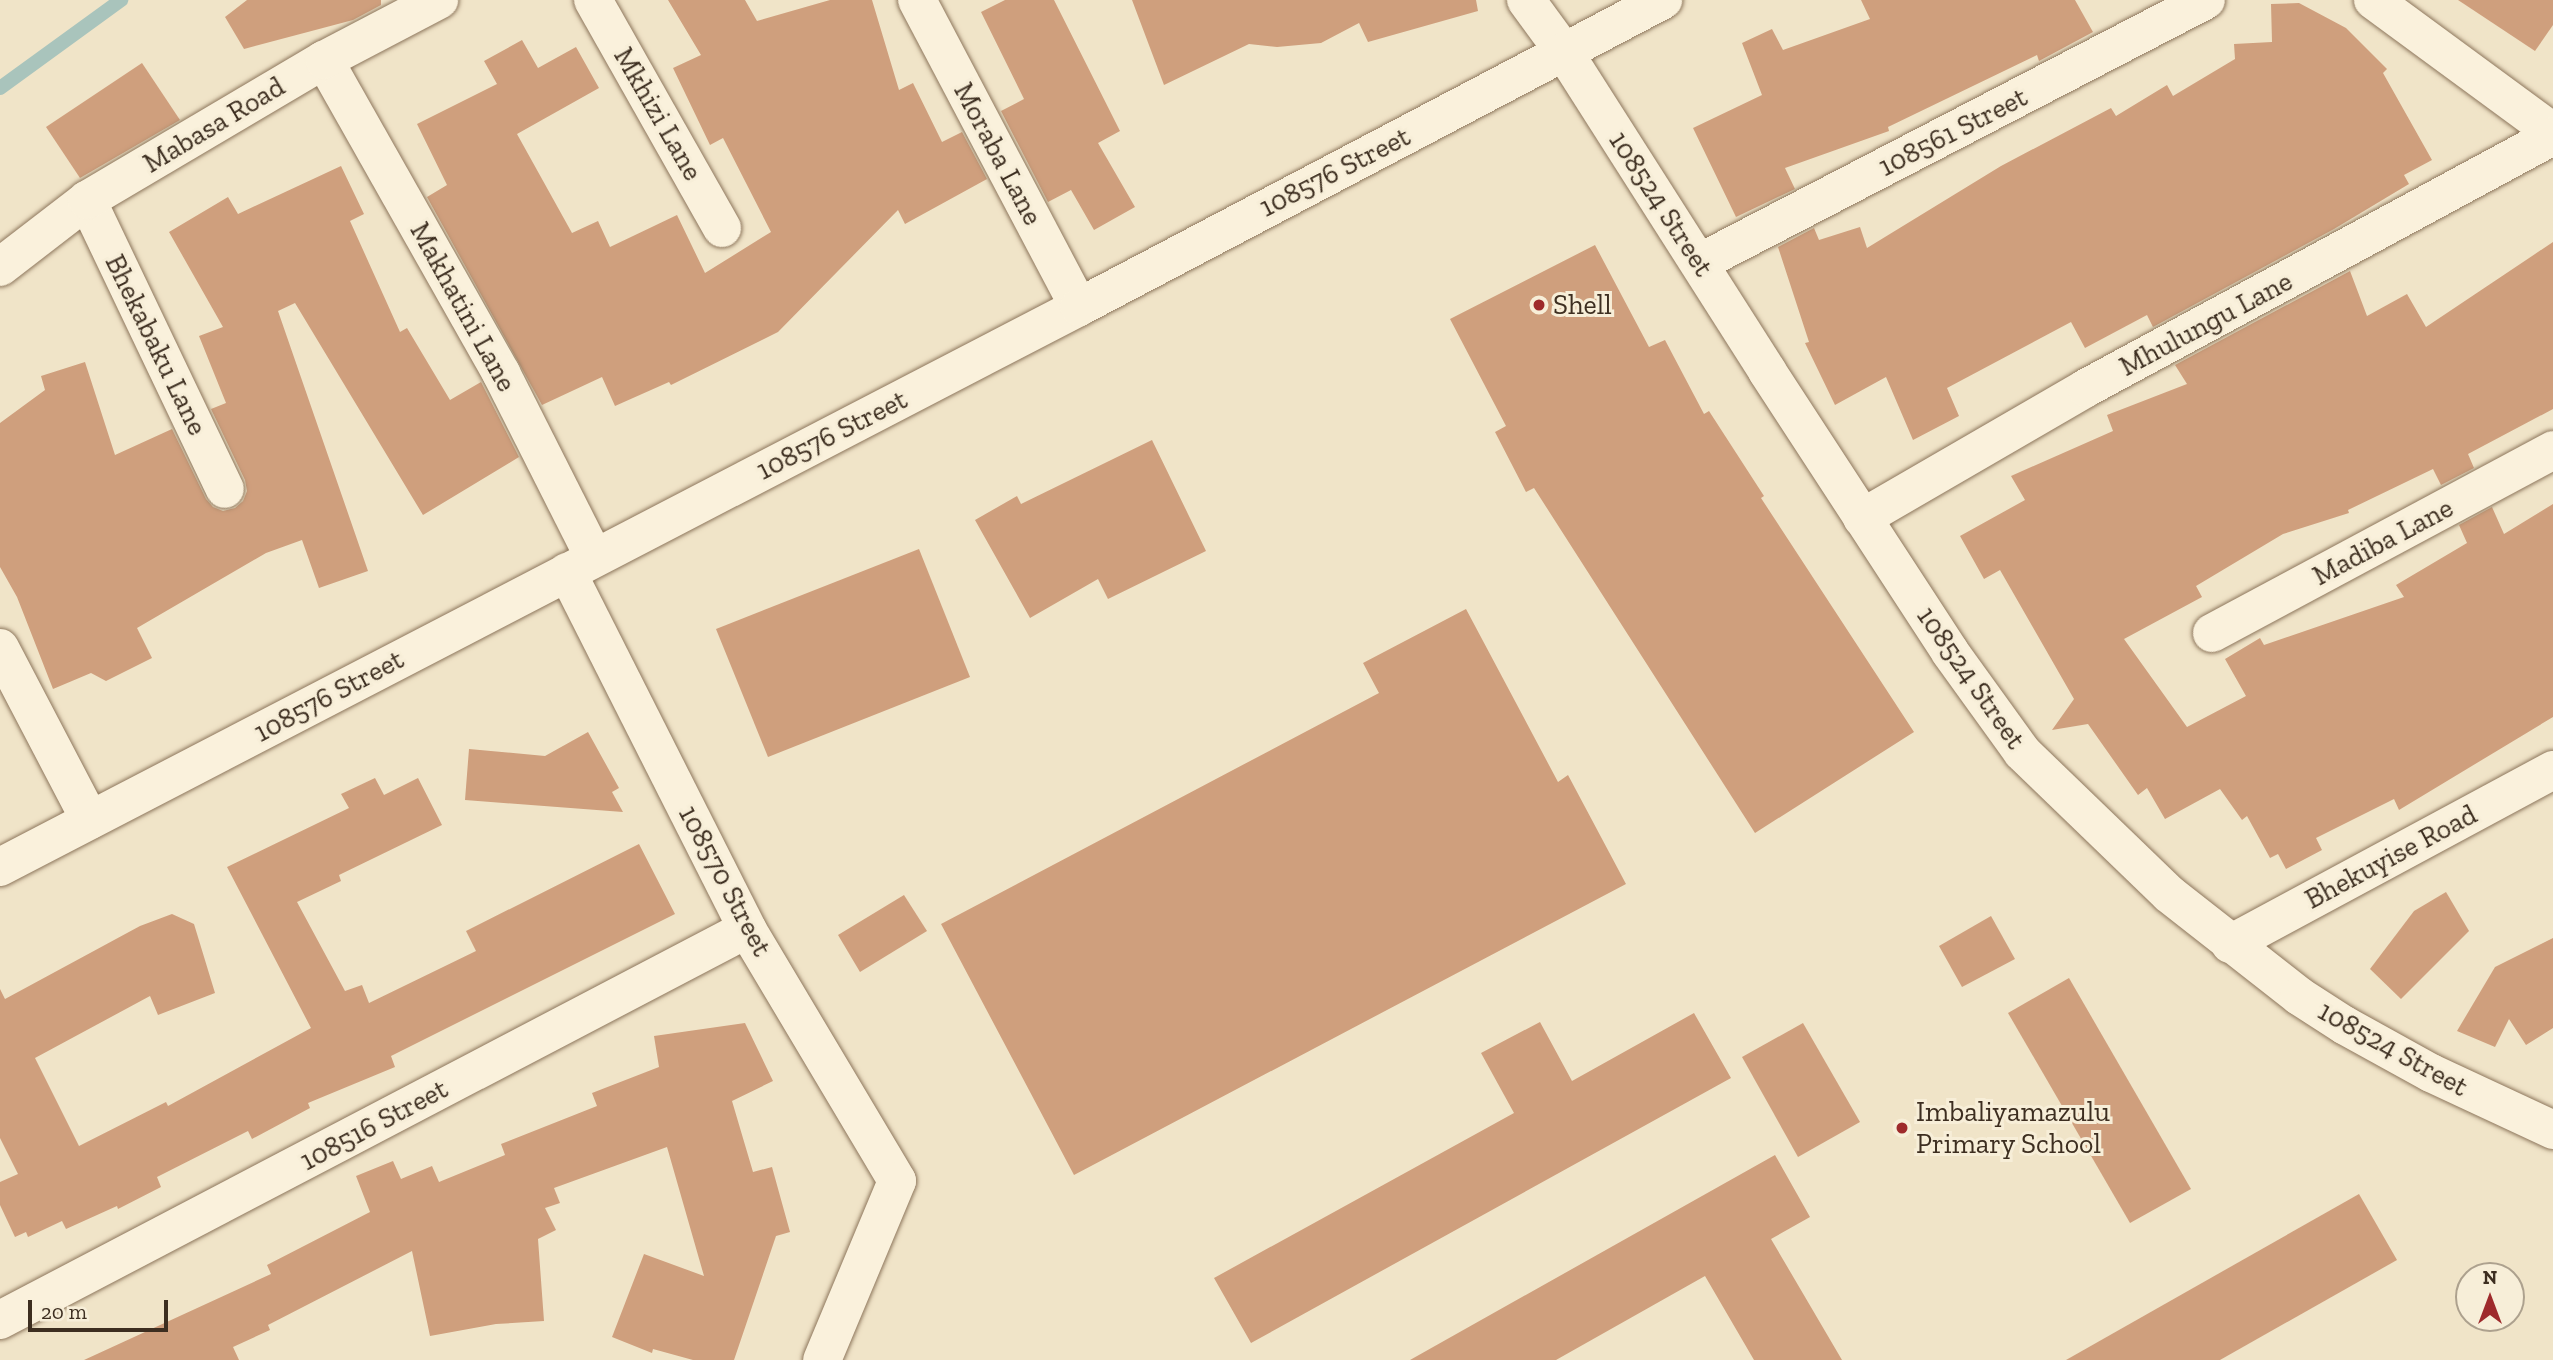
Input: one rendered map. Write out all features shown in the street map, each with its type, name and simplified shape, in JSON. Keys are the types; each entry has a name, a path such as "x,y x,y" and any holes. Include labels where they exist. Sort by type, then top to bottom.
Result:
{"street":[{"name":"Mabasa Road","path":"0,267 87,200 324,60 439,0"},
{"name":"Mkhizi Lane","path":"593,0 722,228"},
{"name":"Moraba Lane","path":"917,0 1079,307"},
{"name":"108524 Street","path":"1526,0 1564,52 1950,652 2022,752 2169,894 2230,944 2344,1025 2467,1091 2553,1130"},
{"name":"108576 Street","path":"0,867 1079,307 1663,0"},
{"name":"108561 Street","path":"1699,263 2206,0"},
{"path":"2373,0 2553,134"},
{"name":"Makhatini Lane","path":"324,60 500,373 580,565"},
{"name":"Mhulungu Lane","path":"1862,518 2086,388 2553,134"},
{"name":"Bhekabaku Lane","path":"87,200 225,489"},
{"name":"Madiba Lane","path":"2212,633 2553,450"},
{"name":"108570 Street","path":"580,565 747,929 897,1181 822,1360"},
{"path":"0,648 90,820"},
{"name":"Bhekuyise Road","path":"2230,944 2553,770"},
{"name":"108516 Street","path":"0,1320 747,929"}],"building":[{"path":"247,0 381,0 381,5 353,20 244,49 225,17"},
{"path":"668,0 745,0 757,21 830,0 872,0 899,90 913,83 942,142 962,132 987,179 905,224 898,210 778,332 671,385 669,382 615,406 602,377 542,405 427,197 447,185 417,124 497,84 484,61 522,40 538,68 576,47 599,88 517,134 572,233 598,221 610,247 677,215 705,273 771,232 723,138 710,145 673,68 701,55"},
{"path":"1005,0 1054,0 1120,131 1098,143 1135,207 1094,230 1071,190 1048,202 1001,111 1024,99 981,12"},
{"path":"1132,0 1476,0 1478,11 1368,42 1359,23 1321,43 1277,47 1249,44 1164,85"},
{"path":"1861,0 2075,0 2093,32 2039,61 2037,55 1888,127 1889,131 1785,168 1795,189 1736,217 1693,128 1762,95 1742,43 1772,29 1783,50 1870,19"},
{"path":"2458,0 2553,0 2553,25 2535,51"},
{"path":"2299,3 2346,28 2387,69 2383,73 2432,160 2404,175 2409,184 2334,229 2153,327 2147,315 2085,348 2071,322 1947,388 1959,416 1913,440 1886,377 1835,405 1805,343 1809,342 1778,247 1814,228 1819,240 1860,227 1867,248 2001,166 2111,108 2116,116 2167,85 2173,96 2235,59 2234,44 2272,42 2271,4"},
{"path":"142,63 180,120 80,178 46,127"},
{"path":"341,166 364,214 350,221 400,332 407,328 450,400 481,382 519,457 423,515 295,303 278,311 368,571 319,588 302,540 266,553 137,628 152,658 106,681 91,673 53,689 17,597 0,567 0,423 45,390 41,376 85,362 115,455 172,429 206,499 213,507 223,511 235,508 243,501 247,491 245,480 211,409 226,403 199,336 223,327 169,232 228,197 238,214"},
{"path":"2553,242 2553,409 2468,454 2474,468 2441,485 2433,469 2348,510 2349,513 2283,534 2196,586 2202,597 2124,639 2187,727 2246,696 2225,659 2260,638 2264,645 2404,597 2396,585 2467,543 2459,525 2492,507 2504,534 2553,504 2553,717 2399,810 2394,799 2316,838 2322,850 2286,869 2278,854 2270,858 2247,816 2242,820 2220,789 2165,819 2147,788 2138,795 2088,724 2052,730 2074,699 2000,570 1984,579 1960,536 2025,500 2011,476 2113,431 2107,415 2187,384 2175,365 2350,271 2367,316 2407,294 2426,327"},
{"path":"1595,245 1649,347 1665,340 1704,414 1709,411 1764,496 1761,498 1914,732 1755,833 1534,488 1526,492 1495,432 1506,426 1450,319"},
{"path":"1152,440 1206,551 1108,599 1098,579 1030,618 975,520 1017,496 1021,504"},
{"path":"919,549 970,677 768,757 716,629"},
{"path":"1466,609 1558,782 1568,775 1626,884 1074,1175 941,924 1379,693 1363,663"},
{"path":"588,732 619,788 612,792 623,812 465,800 469,749 545,756"},
{"path":"375,778 384,795 418,778 442,825 339,875 341,881 297,902 345,991 362,985 369,1003 476,951 466,931 639,844 675,914 391,1056 395,1067 308,1103 310,1108 252,1139 248,1131 157,1177 161,1187 118,1209 117,1206 66,1229 62,1221 28,1237 26,1232 15,1237 0,1205 0,1182 18,1174 0,1138 0,989 5,999 140,926 172,914 194,924 215,993 158,1015 150,996 35,1058 79,1146 166,1102 168,1106 311,1028 227,867 349,808 341,794"},
{"path":"2446,892 2469,931 2401,999 2370,969 2414,911"},
{"path":"904,895 927,931 860,972 838,935"},
{"path":"1991,916 2015,959 1962,987 1939,946"},
{"path":"2553,938 2553,1028 2526,1045 2509,1019 2495,1047 2457,1031 2495,967"},
{"path":"2069,978 2191,1189 2130,1223 2008,1013"},
{"path":"1694,1013 1731,1078 1251,1343 1214,1278 1514,1113 1481,1053 1540,1022 1572,1081"},
{"path":"745,1023 773,1081 732,1101 753,1172 772,1167 790,1232 776,1236 734,1360 693,1360 653,1349 652,1353 612,1337 644,1254 704,1276 667,1147 554,1188 560,1203 545,1208 556,1230 538,1239 544,1321 496,1324 430,1336 412,1251 268,1325 270,1330 233,1347 239,1360 84,1360 271,1274 267,1265 370,1212 356,1176 393,1161 401,1179 432,1166 439,1182 505,1155 501,1144 597,1106 592,1093 659,1067 654,1036"},
{"path":"1803,1023 1860,1122 1798,1157 1742,1057"},
{"path":"1775,1155 1810,1217 1771,1239 1842,1360 1754,1360 1705,1276 1556,1360 1410,1360"},
{"path":"2359,1194 2397,1260 2220,1360 2066,1360"}],"waterway":[{"path":"0,88 121,0"}],"place":[{"name":"Shell","path":"1539,305"},
{"name":"Imbaliyamazulu Primary School","path":"1902,1128"}]}
